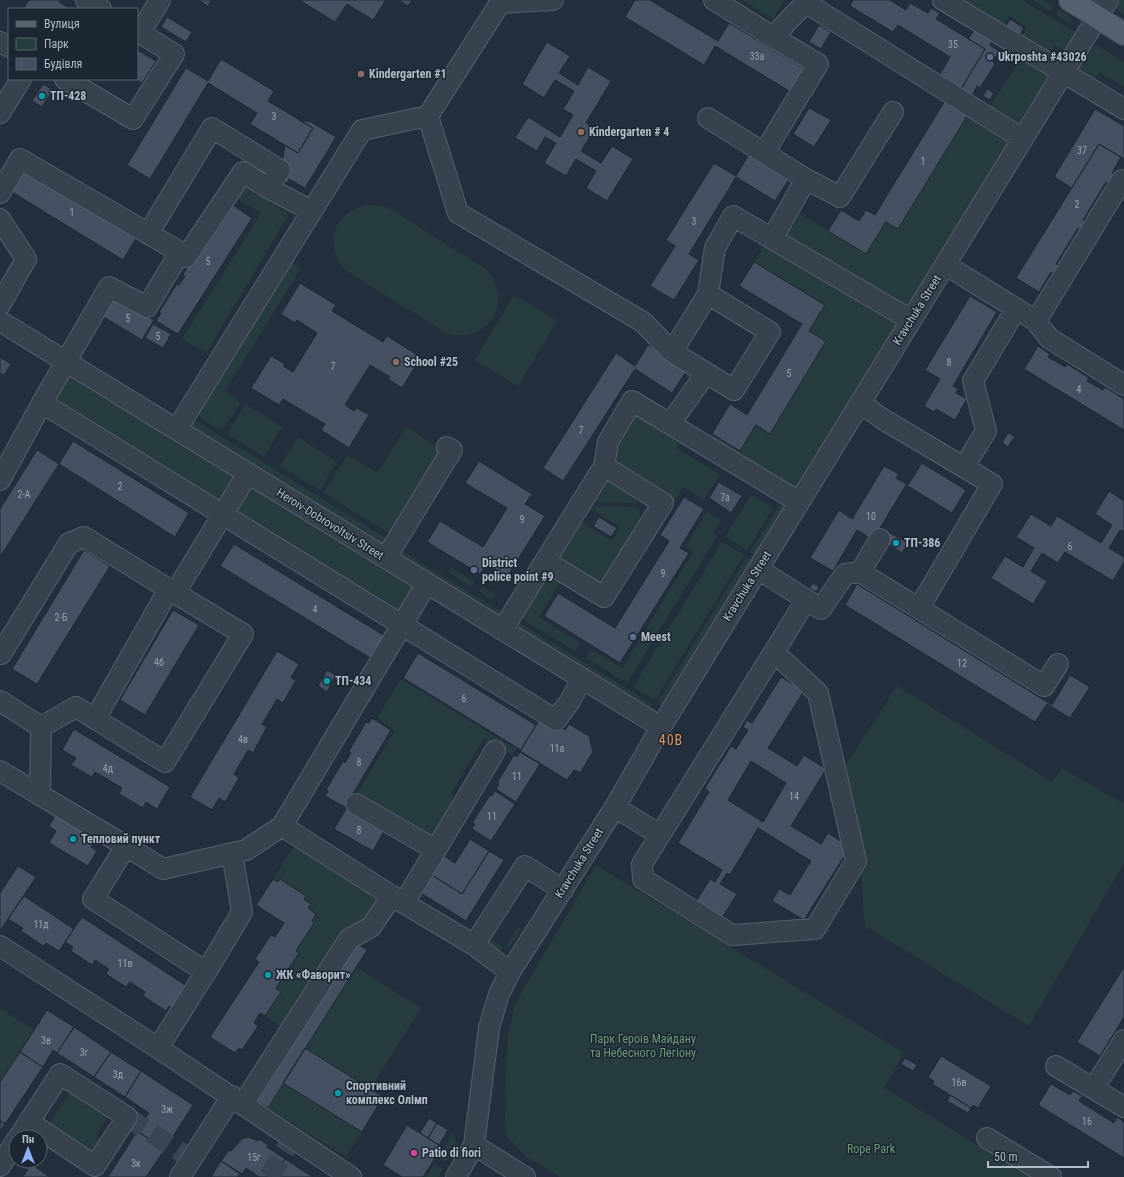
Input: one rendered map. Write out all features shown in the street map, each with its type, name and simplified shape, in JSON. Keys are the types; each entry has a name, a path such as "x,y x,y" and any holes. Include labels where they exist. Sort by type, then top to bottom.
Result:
{"main road":[{"path":"1070,0 1103,9 1124,34"}],"street":[{"path":"86,0 99,8"},
{"path":"67,80 133,119 174,54 139,32 160,0"},
{"path":"177,429 362,130 428,116 500,3 553,0"},
{"path":"714,0 818,64 764,153"},
{"path":"943,0 1124,110"},
{"path":"773,37 807,2 1023,139"},
{"name":"Kravchuka Street","path":"456,1177 474,1145 489,1028 499,994 510,972 615,807 661,727 1103,9"},
{"path":"0,113 20,80"},
{"path":"708,118 806,179 840,197 893,112"},
{"path":"428,116 458,213 643,322 672,352 734,390 770,332 708,294"},
{"path":"148,234 212,128 280,170 268,188"},
{"path":"0,193 20,159 180,252 186,257 243,172 268,188 312,211"},
{"path":"772,239 806,179"},
{"path":"1036,321 1122,180"},
{"path":"672,352 708,294 715,248 733,216 911,320"},
{"path":"0,219 26,259 0,305"},
{"path":"2,472 110,287 147,307 180,252"},
{"path":"946,265 1036,321 1049,338 1124,385"},
{"path":"964,467 986,431 973,381 1016,309"},
{"name":"Heroiv-Dobrovoltsiv Street","path":"0,321 661,727"},
{"path":"670,424 706,373"},
{"path":"503,629 604,466 608,442 632,401 799,502"},
{"path":"860,403 881,418 992,484 919,608"},
{"path":"42,404 556,720 570,701 582,678"},
{"path":"386,558 452,450 446,447"},
{"path":"545,561 604,597 650,523 663,502 604,466"},
{"path":"95,719 172,591 248,473"},
{"path":"1,654 69,543 84,537 243,634 165,762 76,708 41,727"},
{"path":"860,572 880,539"},
{"path":"758,569 822,609 845,574 860,572 1044,686 1058,664"},
{"path":"0,771 163,869 246,850 282,826 427,583"},
{"path":"774,652 818,693 856,861 815,929 732,935 643,879 642,864 806,600"},
{"path":"0,701 41,727"},
{"path":"40,795 41,727"},
{"path":"180,1177 238,1100 349,938 371,927 398,900 436,850 495,751"},
{"path":"356,804 436,850"},
{"path":"615,807 660,835"},
{"path":"282,826 398,900 474,945 510,972"},
{"path":"126,846 93,900 206,972"},
{"path":"158,1048 242,912 232,853"},
{"path":"474,945 525,866 563,890"},
{"path":"0,946 238,1100 351,1177"},
{"path":"1094,1088 1124,1040"},
{"path":"1056,1066 1124,1106"},
{"path":"60,1074 127,1117 95,1166 24,1130 60,1074"},
{"path":"987,1138 1051,1177"},
{"path":"474,1145 499,1170 525,1177"},
{"path":"0,1166 8,1154"}],"green space":[{"path":"742,0 785,0 773,19"},
{"path":"956,0 1022,0 1079,35 1068,53 1055,45 1047,57 1019,40 1027,27 1009,16 1002,29"},
{"path":"1033,0 1043,0 1054,7 1051,11"},
{"path":"1117,0 1124,0 1124,17 1117,9"},
{"path":"1059,10 1069,16 1074,25 1056,15"},
{"path":"1096,45 1124,62 1124,87 1099,72 1094,80 1079,72 1082,60"},
{"path":"1022,56 1053,75 1019,131 987,112"},
{"path":"969,113 1014,140 909,311 786,237 800,214 866,254 886,222 898,229"},
{"path":"241,184 289,214 206,353 182,339 261,213 233,196"},
{"path":"367,205 384,206 392,210 487,270 495,283 498,295 497,307 493,318 485,326 475,332 463,335 448,334 345,270 338,260 335,250 335,230 347,214"},
{"path":"766,242 902,324 797,496 708,441 712,434 740,450 756,425 770,434 826,342 809,331 825,305 754,262"},
{"path":"290,261 301,268 225,391 241,402 222,431 195,414"},
{"path":"514,295 557,321 518,386 475,360"},
{"path":"72,373 238,477 220,507 54,403"},
{"path":"245,404 282,427 264,457 227,434"},
{"path":"634,409 682,438 676,448 720,474 704,500 683,487 673,504 615,468 612,443"},
{"path":"192,418 389,540 383,549 186,428"},
{"path":"406,427 444,451 392,535 323,493 347,455 378,473"},
{"path":"298,437 337,462 320,490 280,466"},
{"path":"606,474 631,489 638,503 589,502"},
{"path":"251,485 417,589 399,618 233,514"},
{"path":"751,495 773,508 747,550 725,537"},
{"path":"782,501 789,505 757,557 750,552"},
{"path":"586,506 639,507 640,518 637,532 601,589 555,561 580,521 612,541 620,527"},
{"path":"707,511 721,520 713,534 717,536 627,683 586,658 591,649 622,668 693,552 685,547"},
{"path":"722,542 744,555 655,700 633,687"},
{"path":"397,548 505,614 501,621 393,555"},
{"path":"747,557 754,561 665,706 658,702"},
{"path":"451,567 475,582 472,587 448,572"},
{"path":"544,573 560,583 539,617 580,643 575,651 517,616"},
{"path":"482,586 496,595 492,600 479,591"},
{"path":"515,620 652,704 648,711 510,627"},
{"path":"401,679 516,749 512,755 483,739 451,794 461,800 434,844 355,798 395,730 377,718"},
{"path":"897,686 1052,782 1062,768 1124,804 1124,863 1029,1026 865,926 860,857 841,773"},
{"path":"295,845 380,899 284,1029 265,1016 281,992 276,988 299,953 296,951 314,923 312,921 316,914 308,908 311,904 304,899 306,896 280,879 278,882 273,879"},
{"name":"Парк Героїв Майдану та Небесного Легіону","path":"596,865 904,1053 884,1088 1030,1177 560,1177 524,1155 507,1136 505,1118 507,1042 514,1006"},
{"path":"518,927 521,929 510,947 507,946"},
{"path":"483,935 503,947 501,951 480,939"},
{"path":"356,967 421,1008 370,1089 305,1048"},
{"path":"0,1008 34,1030 0,1082"},
{"path":"283,1083 362,1132 346,1157 268,1108"},
{"path":"72,1089 110,1114 95,1137 103,1142 93,1156 47,1126"},
{"path":"453,1133 457,1146 446,1162 438,1158"},
{"path":"434,1164 443,1169 438,1177 426,1177"}],"building":[{"path":"29,0 60,0 59,2 69,8 24,8"},
{"path":"198,0 211,0 208,6"},
{"path":"299,0 386,0 373,20 347,4 335,22"},
{"path":"399,0 412,0 408,6"},
{"path":"635,0 650,0 718,41 729,23 808,71 794,94 715,46 704,65 625,17"},
{"path":"853,0 890,0 906,10 910,3 928,13 931,8 940,13 936,19 985,49 961,89 939,76 950,57 898,25 893,32 850,6"},
{"path":"167,17 192,32 186,42 161,27"},
{"path":"1010,19 1024,28 1018,37 1004,29"},
{"path":"819,25 831,32 821,49 809,42"},
{"path":"975,29 993,40 990,45 999,51 993,62 995,64 980,88 977,86 972,96 961,89 985,49 968,39"},
{"path":"547,42 570,56 559,73 578,85 588,67 611,81 586,123 595,128 581,151 601,163 612,146 633,159 607,201 586,188 596,171 576,159 566,176 544,163 556,143 545,137 537,151 515,138 528,117 560,137 573,115 563,109 574,91 555,80 544,98 522,84"},
{"path":"138,51 156,61 142,83 137,80 138,80"},
{"path":"1056,51 1062,55 1059,59 1054,55"},
{"path":"221,59 274,91 268,101 313,128 298,153 250,124 257,113 208,83 150,179 127,165 186,68 208,81"},
{"name":"ТП-428","path":"43,84 53,90 42,107 32,101"},
{"path":"987,89 994,93 990,100 983,96"},
{"path":"946,99 969,113 898,229 886,222 866,254 828,231 841,210 859,221 866,210 875,215"},
{"path":"809,108 831,120 814,147 793,134"},
{"path":"1095,109 1124,126 1124,159 1099,144 1072,188 1054,177"},
{"path":"299,120 311,122 336,137 305,188 289,179 287,183 279,178 285,145 298,153 313,128"},
{"path":"1099,144 1121,157 1112,173 1115,175 1109,184 1106,182 1083,220 1087,223 1083,230 1078,228 1056,264 1059,266 1054,274 1051,272 1039,292 1016,278"},
{"path":"749,154 789,179 775,201 736,177 689,254 699,260 674,300 650,286 675,246 666,240 714,163 736,176"},
{"path":"21,166 138,235 123,260 7,189"},
{"path":"231,204 252,218 178,334 156,321 161,313 159,312 177,284 179,285 185,276 183,274"},
{"path":"754,262 825,305 809,331 826,341 770,434 756,425 740,451 712,434 730,404 747,415 802,324 739,286"},
{"path":"300,283 336,305 332,311 383,342 387,336 421,357 402,388 388,379 390,377 370,365 345,405 354,411 357,408 369,415 349,448 321,430 325,424 283,399 279,405 251,388 271,356 285,364 283,366 293,372 317,333 297,320 295,323 281,314"},
{"path":"114,296 154,320 142,340 102,316"},
{"path":"970,296 997,312 953,386 958,389 956,393 967,399 955,420 936,409 934,412 924,406 940,379 925,370"},
{"path":"153,324 171,334 163,348 145,338"},
{"path":"648,345 687,370 672,393 635,369 563,481 543,468 616,353 635,366"},
{"path":"1038,346 1050,354 1048,357 1065,367 1067,364 1089,378 1087,381 1103,390 1105,387 1124,399 1124,430 1024,369"},
{"path":"0,357 11,364 4,375 0,373"},
{"path":"1008,433 1015,436 1008,447 1002,443"},
{"path":"73,441 189,513 175,537 59,464"},
{"path":"37,450 59,464 0,557 0,509"},
{"path":"479,461 532,494 525,504 545,516 507,577 487,564 480,574 427,542 440,521 483,547 507,508 465,483"},
{"path":"922,463 966,490 952,513 906,485 873,540 857,530 833,571 810,558 839,510 852,519 884,466 899,474 896,478 908,485"},
{"path":"719,482 742,496 731,513 709,498"},
{"path":"1109,491 1124,501 1124,532 1120,530 1109,548 1124,557 1124,562 1113,581 1065,552 1058,563 1042,553 1031,571 1047,581 1033,604 991,578 1005,556 1023,567 1034,548 1016,537 1031,514 1051,526 1057,516 1101,543 1112,525 1095,514"},
{"path":"684,497 704,509 680,548 689,553 620,663 544,616 558,593 615,628 669,541 660,535"},
{"path":"599,517 617,528 611,537 593,526"},
{"name":"ТП-386","path":"890,533 908,543 902,553 885,542"},
{"path":"234,544 385,636 372,659 220,566"},
{"path":"84,550 110,566 37,684 12,669"},
{"path":"813,583 819,587 816,592 809,588"},
{"path":"857,584 1052,705 1070,675 1090,687 1070,718 1047,704 1035,722 845,605"},
{"path":"173,610 199,625 145,715 120,700"},
{"path":"277,651 299,664 291,678 296,680 283,703 277,699 262,724 267,727 253,753 248,750 234,774 239,778 225,802 219,798 212,810 190,797"},
{"path":"418,653 536,725 521,750 403,678"},
{"name":"ТП-434","path":"327,670 336,675 327,692 318,686"},
{"path":"781,677 804,691 768,748 797,766 804,755 826,769 791,826 821,844 828,833 850,847 804,920 772,901 779,889 790,895 811,861 758,828 730,875 727,873 720,884 737,894 720,921 694,905 710,879 715,882 722,870 678,843 709,792 705,788 731,746 736,749 748,730 743,727 747,720 752,723","holes":["751,761 786,783 763,822 728,800"]},
{"path":"372,718 391,730 345,807 325,796 328,791 326,790 343,761 345,763 351,753 349,751 366,722 369,723"},
{"path":"540,719 554,723 565,730 569,724 589,736 593,752 580,773 574,770 567,780 520,751"},
{"path":"74,729 170,787 157,809 146,802 143,808 119,794 122,788 95,772 92,777 71,765 76,758 62,750"},
{"path":"520,752 540,764 516,802 496,789 499,784 497,783 514,755 517,757"},
{"path":"495,791 515,804 491,841 472,829 475,824 472,823 490,795 492,796"},
{"path":"346,809 384,831 373,851 334,829"},
{"name":"Тепловий пункт","path":"58,811 98,835 91,847 97,851 88,866 49,843 56,831 49,826"},
{"path":"470,839 489,851 462,894 432,875 444,856 455,863"},
{"path":"489,851 504,860 466,921 421,893 432,875 462,894"},
{"path":"18,866 36,877 0,931 0,893"},
{"name":"ЖК «Фаворит»","path":"273,879 278,882 280,879 306,896 304,899 311,904 308,908 316,914 312,921 314,923 296,951 299,953 276,988 281,992 265,1016 260,1013 254,1023 258,1026 242,1050 239,1048 235,1053 210,1037 259,962 255,959 271,935 275,937 284,923 256,905"},
{"path":"24,896 74,929 59,951 46,943 43,946 21,931 23,928 8,919"},
{"path":"82,917 188,987 174,1009 169,1006 166,1011 143,996 145,992 130,982 126,987 106,974 109,969 95,960 92,965 71,951 73,947 65,942"},
{"path":"355,942 367,950 268,1108 253,1099"},
{"path":"1124,967 1124,1017 1100,1056 1077,1042"},
{"path":"47,1010 74,1027 57,1053 53,1050 43,1067 20,1052"},
{"path":"74,1027 111,1052 94,1077 57,1053"},
{"name":"Спортивний комплекс Олімп","path":"305,1048 383,1097 362,1132 283,1083"},
{"path":"20,1052 43,1067 5,1124 0,1121 0,1082"},
{"path":"111,1052 141,1071 125,1097 94,1077"},
{"path":"941,1056 991,1086 978,1108 973,1105 971,1108 932,1084 934,1081 928,1077"},
{"path":"905,1058 917,1065 913,1071 901,1064"},
{"path":"141,1071 193,1105 165,1149 137,1131 149,1113 125,1097"},
{"path":"1051,1084 1070,1095 1073,1091 1082,1096 1079,1101 1114,1123 1117,1117 1124,1122 1124,1158 1038,1105"},
{"path":"950,1095 971,1108 968,1113 947,1101"},
{"path":"429,1118 437,1123 428,1138 420,1133"},
{"path":"0,1121 5,1124 0,1131"},
{"path":"437,1123 448,1130 439,1145 428,1138"},
{"name":"Patio di fiori","path":"407,1125 442,1147 423,1177 402,1177 383,1165"},
{"path":"137,1131 165,1149 146,1177 108,1177"},
{"path":"249,1137 258,1141 259,1139 268,1145 267,1147 285,1159 273,1177 259,1177 246,1168 242,1174 221,1161 229,1150 231,1151 242,1139"},
{"path":"285,1159 313,1177 273,1177"},
{"path":"221,1161 240,1174 238,1177 211,1177"},
{"path":"28,1169 38,1169 50,1177 23,1177"}],"tunnel":[{"path":"127,1117 191,1159"},
{"path":"269,1177 293,1137"}],"place":[{"name":"Ukrposhta #43026","path":"990,57"},
{"name":"Kindergarten #1","path":"361,74"},
{"name":"ТП-428","path":"42,96"},
{"name":"Kindergarten # 4","path":"581,132"},
{"name":"School #25","path":"396,362"},
{"name":"ТП-386","path":"896,543"},
{"name":"District police point #9","path":"474,570"},
{"name":"Meest","path":"633,637"},
{"name":"ТП-434","path":"327,681"},
{"name":"Тепловий пункт","path":"73,839"},
{"name":"ЖК «Фаворит»","path":"268,975"},
{"name":"Спортивний комплекс Олімп","path":"338,1093"},
{"name":"Patio di fiori","path":"414,1153"}],"district":[{"name":"40B","path":"671,740"}],"park label":[{"name":"Rope Park","path":"871,1149"}]}
